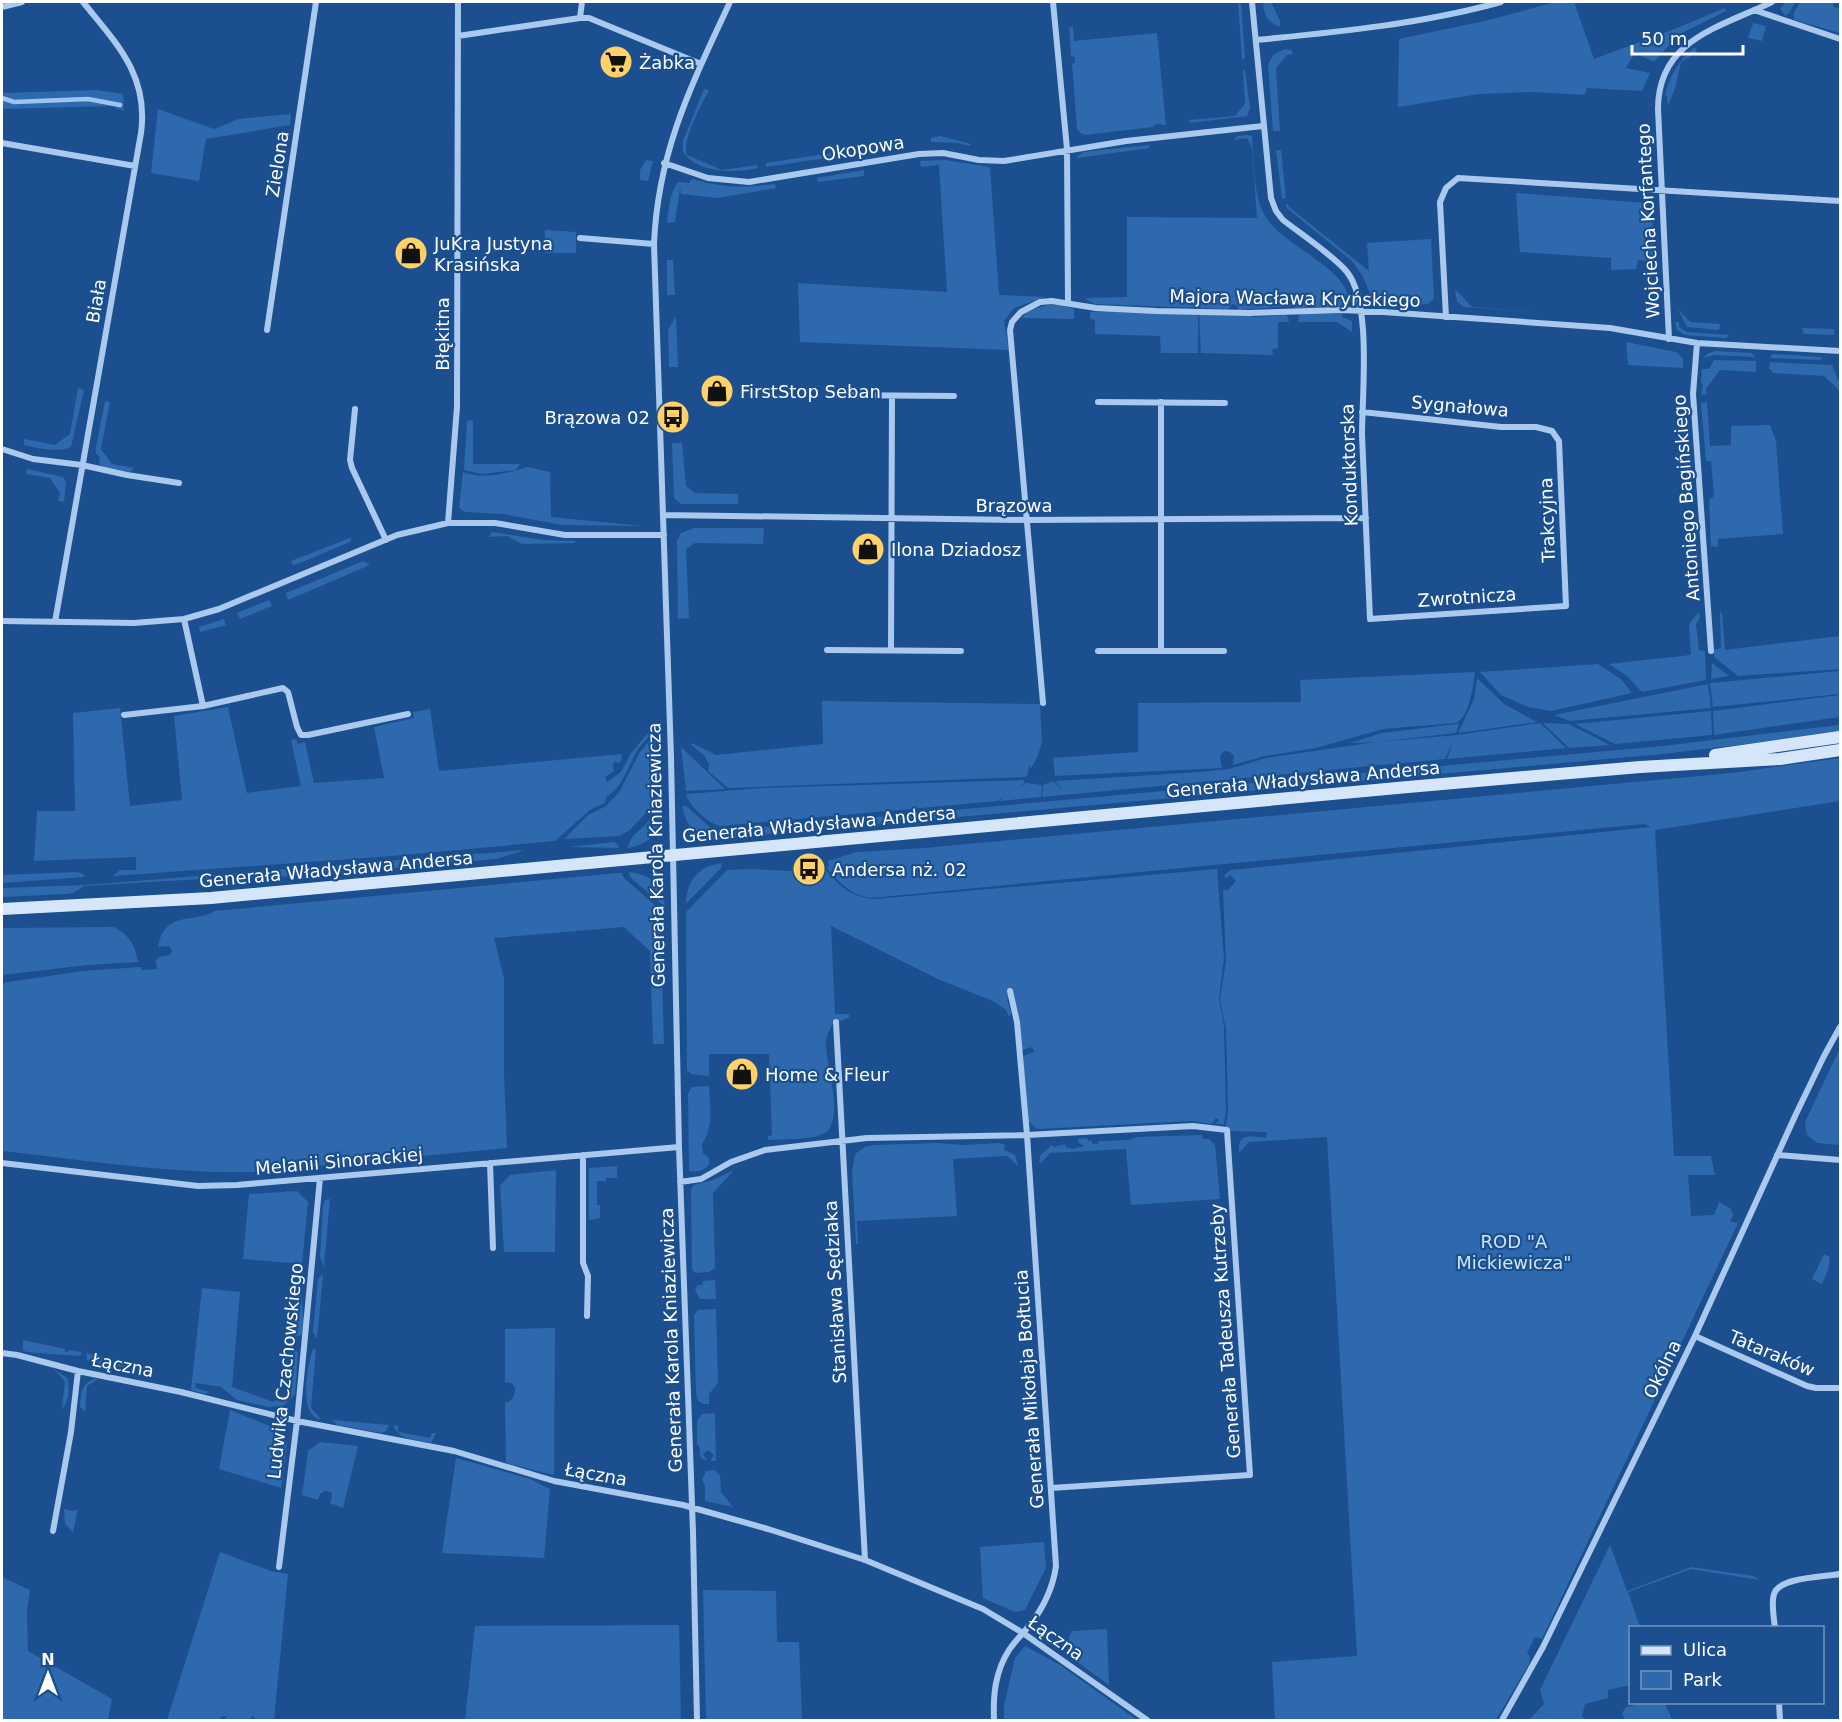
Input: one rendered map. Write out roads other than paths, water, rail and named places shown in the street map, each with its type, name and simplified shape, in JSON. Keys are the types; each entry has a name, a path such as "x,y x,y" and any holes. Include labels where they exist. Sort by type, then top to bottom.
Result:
{"main road":[{"name":"Generała Władysława Andersa","path":"1640,767 1840,737"},
{"name":"Generała Władysława Andersa","path":"2,909 211,898 1640,767 1780,759 1840,750"}],"street":[{"path":"2,7 22,2"},
{"name":"Biała","path":"55,622 135,166 142,113 138,82 129,62 83,2"},
{"name":"Zielona","path":"267,330 316,2"},
{"name":"Błękitna","path":"448,523 457,407 458,2"},
{"path":"580,18 582,2"},
{"name":"Generała Karola Kniaziewicza","path":"697,1720 679,1147 674,856 654,244 657,203 664,163 678,118 730,2"},
{"path":"1053,2 1068,149 1068,303"},
{"name":"Konduktorska","path":"1252,2 1269,194 1283,220 1347,271 1355,285 1362,311 1362,412 1370,619"},
{"path":"1256,40 1393,25 1501,2"},
{"name":"Wojciecha Korfantego","path":"1772,2 1704,33 1679,52 1663,78 1658,109 1669,339 1697,343 1840,351"},
{"path":"1754,10 1840,39"},
{"path":"458,36 580,18 592,19 701,64"},
{"name":"Okopowa","path":"664,163 708,178 749,182 928,153 999,161 1068,149 1263,126"},
{"path":"2,143 135,166"},
{"path":"1446,317 1440,202 1443,192 1455,179 1466,177 1661,192 1840,201"},
{"path":"580,238 654,244"},
{"name":"Majora Wacława Kryńskiego","path":"1026,520 1010,335 1012,322 1028,307 1045,301 1096,308 1249,313 1362,311 1610,328 1642,332 1669,339"},
{"name":"Antoniego Bagińskiego","path":"1697,343 1693,394 1711,651"},
{"path":"829,395 954,396"},
{"path":"891,651 892,396"},
{"path":"1098,402 1225,403"},
{"path":"1161,402 1161,651"},
{"path":"355,409 350,460 386,540"},
{"name":"Sygnałowa","path":"1362,412 1501,427 1536,427 1554,433"},
{"name":"Trakcyjna","path":"1554,433 1559,441 1566,606"},
{"path":"2,449 33,459 82,465 180,483"},
{"name":"Brązowa","path":"663,515 1026,520 1365,518"},
{"path":"1026,520 1043,703"},
{"path":"2,621 152,622 184,618 219,609 412,530 448,523 495,523 565,535 664,535"},
{"name":"Zwrotnicza","path":"1370,619 1566,606"},
{"path":"184,618 203,706"},
{"path":"827,650 961,651"},
{"path":"1098,651 1224,651"},
{"path":"124,715 203,706 283,688 288,692 301,735 408,714"},
{"name":"Generała Mikołaja Bołtucia","path":"994,1720 993,1697 1002,1664 1010,1648 1044,1601 1055,1575 1056,1556 1027,1135 1017,1022 1010,991"},
{"name":"Stanisława Sędziaka","path":"836,1022 865,1560"},
{"name":"Okólna","path":"1502,1720 1543,1647 1695,1336 1777,1155 1840,1027"},
{"name":"Generała Tadeusza Kutrzeby","path":"1027,1135 1193,1126 1227,1130 1250,1475 1051,1488"},
{"path":"680,1182 701,1179 731,1162 765,1150 867,1138 1027,1135"},
{"name":"Melanii Sinorackiej","path":"2,1163 198,1186 237,1185 679,1147"},
{"path":"583,1155 583,1263 588,1276 587,1316"},
{"path":"1777,1155 1840,1160"},
{"path":"490,1163 493,1248"},
{"name":"Ludwika Czachowskiego","path":"279,1567 297,1421 320,1178"},
{"name":"Tataraków","path":"1695,1336 1807,1386 1840,1388"},
{"name":"Łączna","path":"2,1353 181,1392 297,1421 454,1451 554,1481 692,1508 865,1560 983,1609 1023,1633 1147,1720"},
{"path":"53,1531 78,1371"},
{"path":"1775,1626 1773,1596 1779,1586 1788,1582 1840,1574"},
{"path":"1779,1704 1780,1720"}],"waterway":[{"path":"2,98 14,102 88,99 120,105"}],"place":[{"name":"Żabka","path":"616,62"},
{"name":"JuKra Justyna Krasińska","path":"411,253"},
{"name":"FirstStop Seban","path":"717,391"},
{"name":"Brązowa 02","path":"673,417"},
{"name":"Ilona Dziadosz","path":"868,549"},
{"name":"Andersa nż. 02","path":"809,869"},
{"name":"Home & Fleur","path":"742,1074"}],"park label":[{"name":"ROD \"A Mickiewicza\"","path":"1514,1251"}]}
